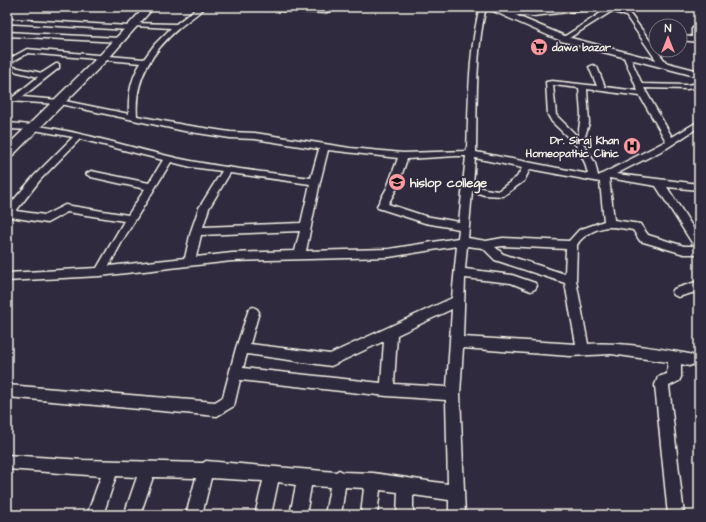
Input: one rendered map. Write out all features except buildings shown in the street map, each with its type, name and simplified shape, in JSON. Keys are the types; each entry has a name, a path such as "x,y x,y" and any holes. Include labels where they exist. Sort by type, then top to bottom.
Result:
{"main road":[{"path":"7,152 60,102 150,7"},
{"path":"488,7 564,39 699,74"}],"street":[{"path":"133,117 131,104 134,85 145,62 177,26 202,7"},
{"path":"252,7 325,10 330,9 330,7"},
{"path":"457,515 452,394 457,342 459,273 471,154 475,62 483,7"},
{"path":"507,15 519,13 533,14 564,9 596,7"},
{"path":"564,39 610,7 628,15 646,35 664,66"},
{"path":"7,21 131,26 177,26"},
{"path":"28,35 45,22"},
{"path":"697,40 694,28 699,25"},
{"path":"7,34 119,40"},
{"path":"7,63 27,51 145,62"},
{"path":"626,55 642,90 670,141"},
{"path":"11,99 56,66"},
{"path":"593,67 602,88"},
{"path":"17,69 44,76"},
{"path":"610,223 601,177 590,164 579,143 555,120 552,115 548,84 552,82 602,88 615,92 699,85"},
{"path":"579,143 585,128 583,86"},
{"path":"11,99 60,102 212,133 255,136 324,148 403,156 456,153 471,154 528,166 601,177 699,187"},
{"path":"7,126 34,127 168,160 315,182"},
{"path":"601,177 664,146 670,141 697,127"},
{"path":"8,214 37,178 78,137"},
{"path":"300,254 315,182 324,148"},
{"path":"403,156 392,188 382,206 425,219 463,226"},
{"path":"100,272 168,160"},
{"path":"467,186 484,192 500,194 521,178 528,166"},
{"path":"190,261 196,231 204,208 228,168"},
{"path":"91,174 152,187"},
{"path":"660,184 699,246"},
{"path":"8,214 47,219 65,208 131,219"},
{"path":"583,350 570,280 572,246 574,240 584,231 610,223 636,228 644,238 650,240 684,250 699,250"},
{"path":"196,231 305,227"},
{"path":"7,277 100,272 232,257 300,254 389,253 462,241 486,245 503,242 572,246"},
{"path":"486,245 499,257 570,280"},
{"path":"459,273 512,279 531,286"},
{"path":"678,292 699,286"},
{"path":"242,348 331,360 457,301"},
{"path":"7,391 217,409 229,401 235,373 253,312"},
{"path":"388,390 391,332"},
{"path":"457,342 570,350 611,348 646,352 689,360"},
{"path":"674,357 674,377 663,381 662,385 676,515"},
{"path":"235,373 388,390 452,394"},
{"path":"7,462 112,469 206,469 305,478 339,478 406,485 456,493"},
{"path":"132,515 148,468"},
{"path":"95,515 112,469"},
{"path":"194,515 206,469"},
{"path":"263,515 272,474"},
{"path":"298,515 305,478"},
{"path":"333,515 339,478"},
{"path":"369,515 372,481"},
{"path":"405,515 406,485"}],"place":[{"name":"dawa bazar","path":"539,47"},
{"name":"Dr. Siraj Khan Homeopathic Clinic","path":"632,146"},
{"name":"hislop college","path":"397,182"}]}
